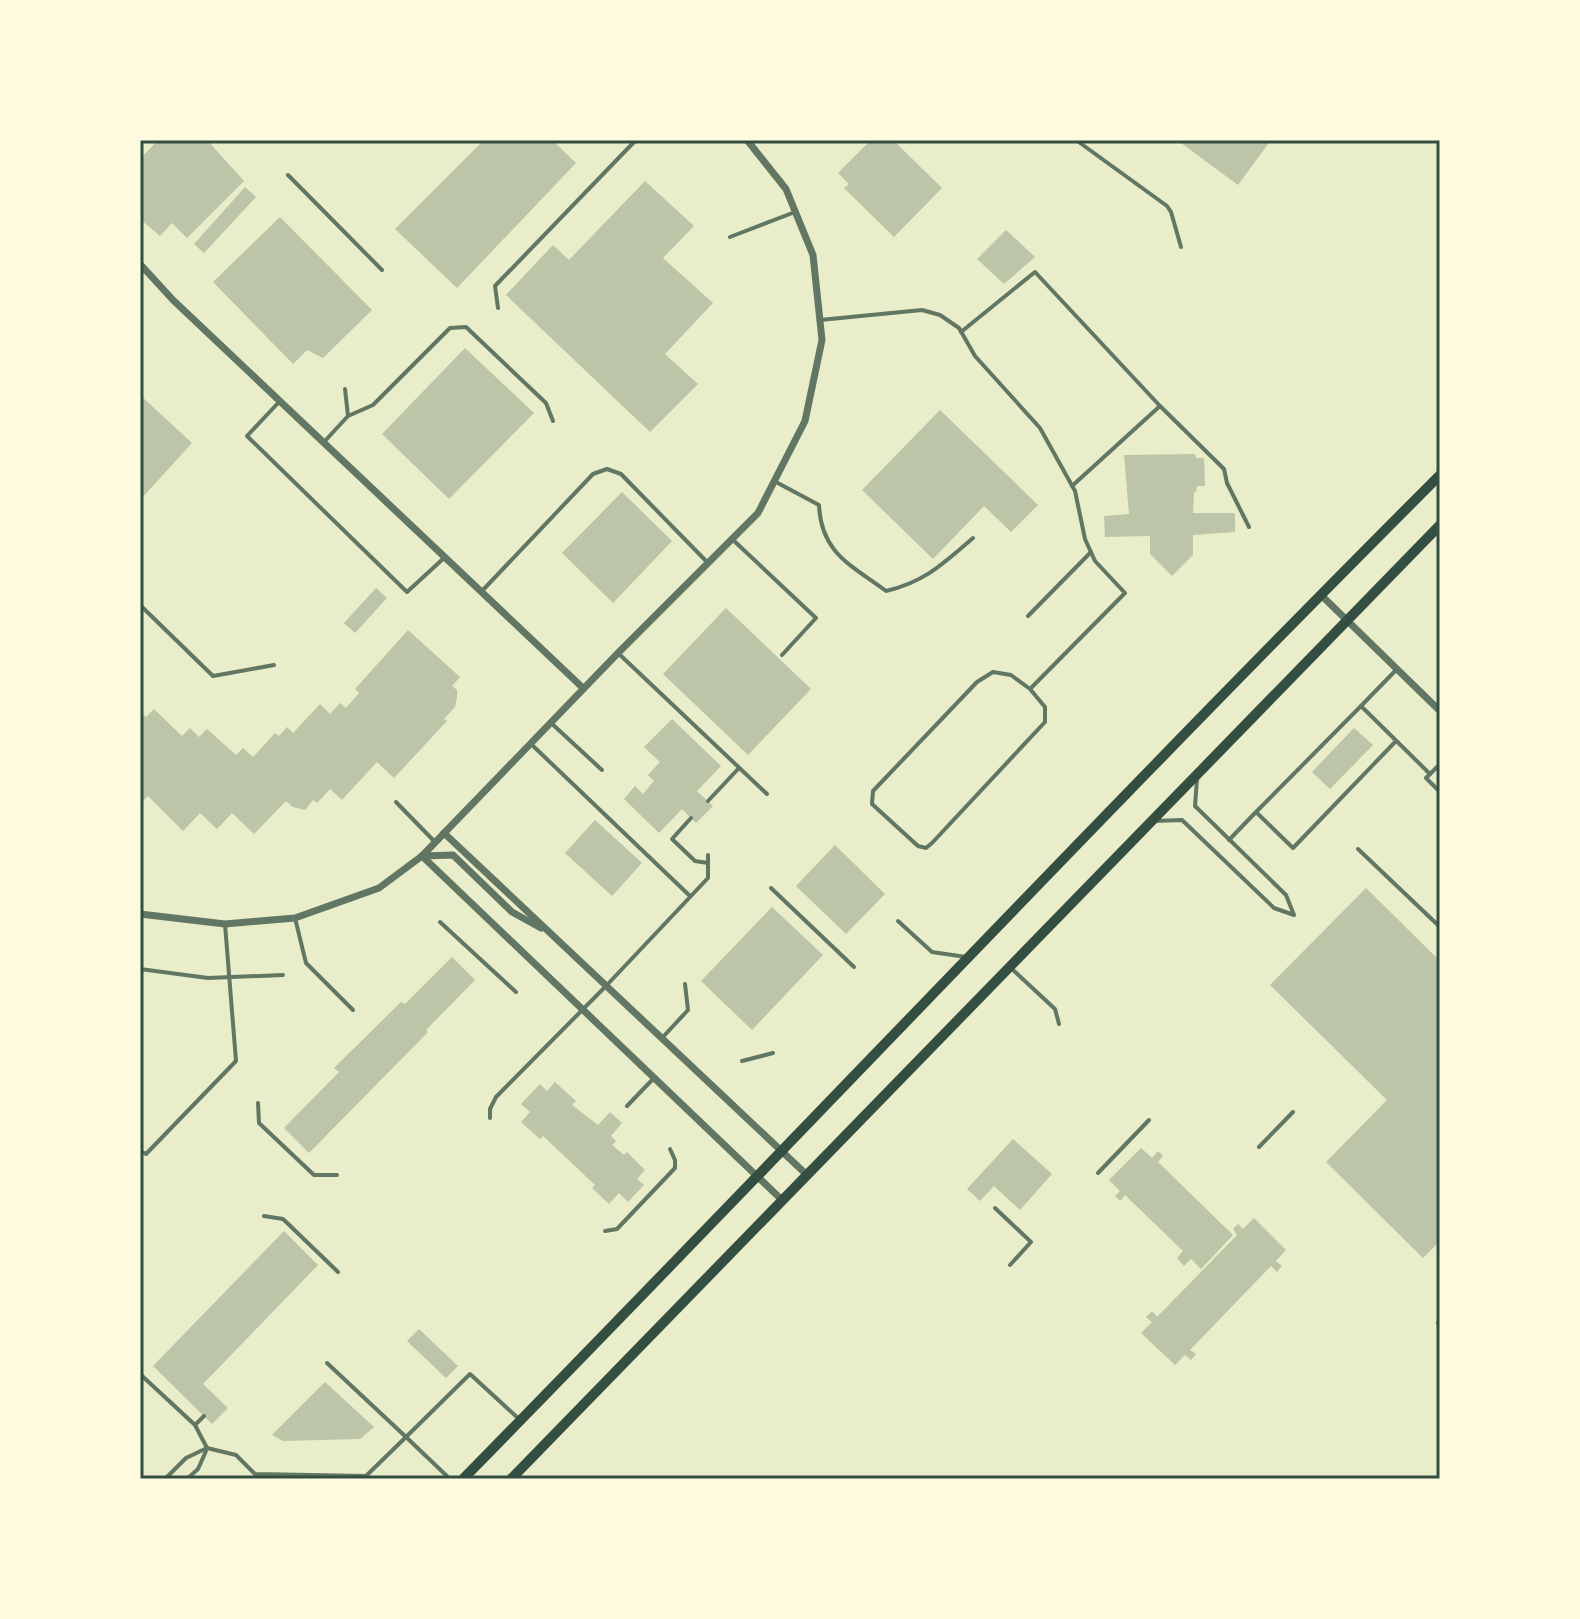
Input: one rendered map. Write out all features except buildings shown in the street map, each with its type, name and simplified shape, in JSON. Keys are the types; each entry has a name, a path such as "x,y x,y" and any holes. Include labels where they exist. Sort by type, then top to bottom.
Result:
{"main road":[{"path":"463,1479 1440,475"},
{"path":"511,1479 1440,525"}],"street":[{"path":"140,914 225,924 295,918 379,888 422,856 583,688 758,513 805,421 822,340 813,255 786,189 747,140"},
{"path":"140,264 173,300 583,688"},
{"path":"1321,595 1440,711"},
{"path":"444,833 807,1175"},
{"path":"422,856 453,855 512,912 552,934"},
{"path":"422,856 782,1200"}],"lane":[{"path":"498,308 495,286 636,140"},
{"path":"1076,140 1167,206 1181,247"},
{"path":"288,175 382,270"},
{"path":"730,237 795,212"},
{"path":"961,332 1035,272 1160,406 1224,469 1227,483 1249,527"},
{"path":"820,320 922,310 940,315 961,332 975,356 1040,428 1072,486 1085,539 1095,561 1125,593 1030,689"},
{"path":"324,442 348,416 373,405 450,328 458,326 466,327 546,403 553,421"},
{"path":"345,389 348,416"},
{"path":"280,400 247,436 407,592 446,556"},
{"path":"1072,486 1160,406"},
{"path":"482,591 593,474 607,469 621,474 708,563"},
{"path":"774,481 819,505 820,526 833,551 886,591 909,586 928,576 973,538"},
{"path":"732,539 816,618 782,655"},
{"path":"1028,616 1091,552"},
{"path":"140,605 213,676 274,665"},
{"path":"618,653 767,794"},
{"path":"1229,840 1397,669"},
{"path":"993,672 1011,675 1030,689 1045,707 1045,722 926,848 918,846 872,804 873,791 977,682 993,672"},
{"path":"1361,706 1430,774"},
{"path":"550,722 602,770"},
{"path":"1256,812 1293,848 1396,741"},
{"path":"530,743 690,896"},
{"path":"1440,764 1426,778 1440,792"},
{"path":"708,801 739,768"},
{"path":"1152,822 1182,820 1274,908 1294,915 1286,895 1195,806 1198,775"},
{"path":"396,802 435,842"},
{"path":"691,818 672,839 695,861 708,863"},
{"path":"1358,849 1440,927"},
{"path":"490,1118 490,1109 496,1097 708,878 708,855"},
{"path":"771,888 854,967"},
{"path":"295,918 306,963 353,1010"},
{"path":"898,921 932,952 968,957"},
{"path":"440,922 516,992"},
{"path":"140,1151 146,1154 236,1061 225,924"},
{"path":"1010,967 1055,1009 1059,1024"},
{"path":"140,969 208,978 283,975"},
{"path":"662,1038 688,1010 685,984"},
{"path":"742,1061 773,1053"},
{"path":"627,1106 655,1078"},
{"path":"258,1103 259,1123 314,1175 337,1175"},
{"path":"1259,1147 1293,1112"},
{"path":"1098,1173 1149,1120"},
{"path":"605,1231 617,1229 675,1168 670,1149"},
{"path":"995,1208 1031,1242 1010,1265"},
{"path":"264,1216 283,1219 338,1272"},
{"path":"327,1363 450,1479"},
{"path":"140,1374 195,1425 207,1448"},
{"path":"165,1479 186,1458 207,1448 236,1455 255,1474 366,1476 470,1374 521,1420"},
{"path":"195,1425 204,1416"},
{"path":"187,1479 198,1469 207,1448"}]}
